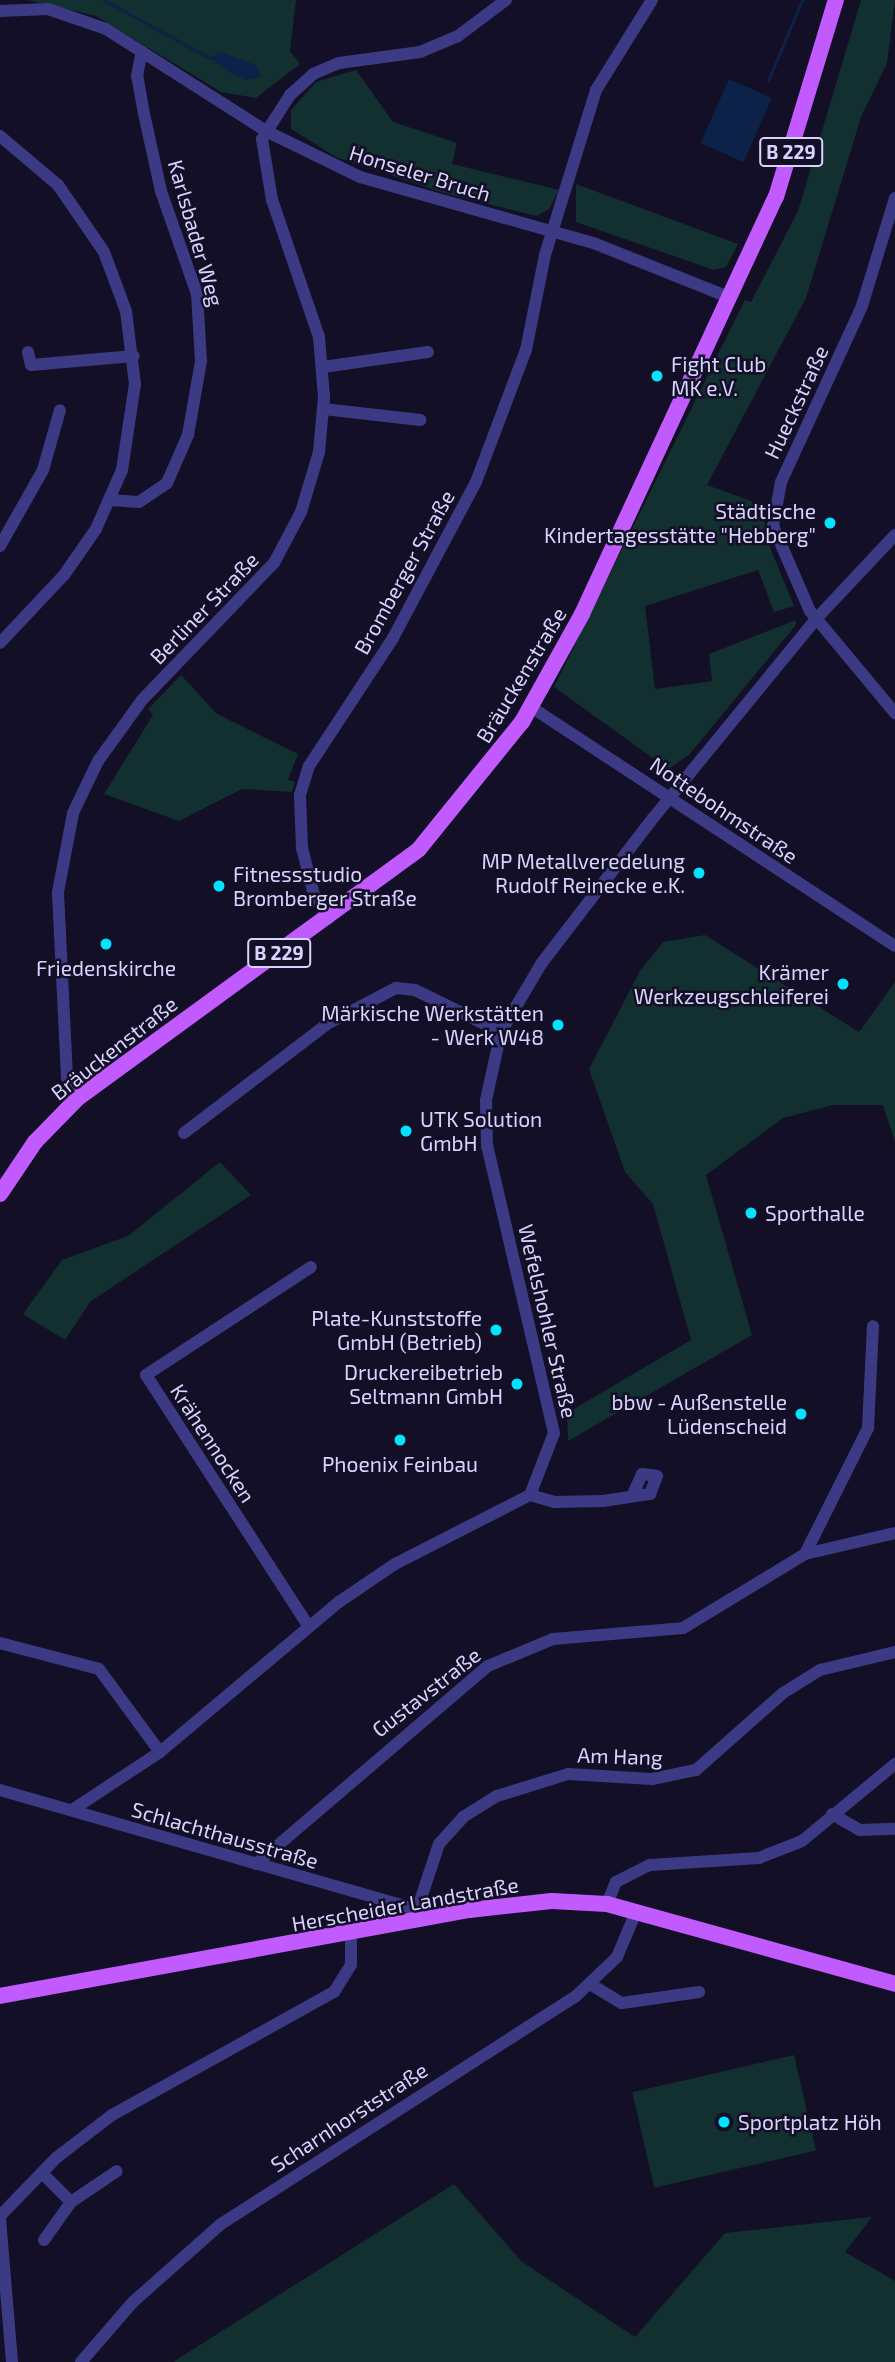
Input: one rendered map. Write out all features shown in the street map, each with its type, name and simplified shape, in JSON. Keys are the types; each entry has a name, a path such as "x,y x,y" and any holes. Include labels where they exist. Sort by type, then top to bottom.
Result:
{"main road":[{"name":"Bräuckenstraße","path":"0,1194 35,1142 78,1098 329,918 419,849 531,707 582,614 776,197 836,0"},
{"name":"Herscheider Landstraße","path":"0,1996 438,1917 552,1901 607,1904 895,1984"}],"street":[{"path":"266,131 313,74 339,63 419,52 458,36 506,0"},
{"name":"Bromberger Straße","path":"329,918 314,895 302,848 305,777 393,638 476,482 526,350 551,232 596,90 652,0"},
{"name":"Honseler Bruch","path":"0,10 55,10 142,51 266,131 385,187 551,232 731,298"},
{"name":"Karlsbader Weg","path":"110,500 139,502 167,483 190,427 201,361 197,294 147,127 137,76 142,51"},
{"name":"Berliner Straße","path":"78,1098 67,1077 58,892 74,813 99,761 142,701 274,563 310,485 324,409 323,367 268,184 261,153 266,131"},
{"path":"0,136 58,185 94,233 122,295 134,356 132,428 110,500 80,554 0,643"},
{"name":"Hueckstraße","path":"895,198 862,306 774,505 776,544 817,618 895,713"},
{"path":"28,352 31,365 134,356"},
{"path":"323,367 428,352"},
{"path":"324,409 420,420"},
{"path":"0,546 47,462 60,410"},
{"name":"Wefelshohler Straße","path":"530,1495 554,1433 487,1146 486,1100 501,1032 555,946 671,798 817,618 895,535"},
{"name":"Nottebohmstraße","path":"531,707 895,946"},
{"path":"184,1133 327,1024 396,988 415,990 501,1032"},
{"name":"Krähennocken","path":"309,1627 146,1375 311,1267"},
{"path":"805,1554 868,1428 873,1326"},
{"path":"72,1810 160,1752 309,1627 395,1564 530,1495 590,1503 633,1494"},
{"name":"Gustavstraße","path":"256,1864 488,1666 553,1639 683,1628 805,1554 895,1533"},
{"path":"0,1643 99,1669 160,1752"},
{"name":"Am Hang","path":"417,1910 439,1844 463,1817 497,1796 568,1774 652,1779 696,1770 783,1693 820,1670 895,1652"},
{"path":"607,1904 616,1882 650,1865 759,1858 802,1842 832,1814 895,1764"},
{"name":"Schlachthausstraße","path":"0,1790 438,1917"},
{"path":"832,1814 860,1830 895,1829"},
{"name":"Scharnhorststraße","path":"81,2362 133,2302 221,2224 590,1984 617,1957 636,1912"},
{"path":"12,2362 0,2218 13,2209 42,2173 112,2115 334,1992 351,1965 351,1934"},
{"path":"590,1984 622,2003 699,1992"},
{"path":"44,2240 71,2202 117,2171"},
{"path":"42,2173 71,2202"}],"green space":[{"path":"28,0 296,0 290,51 300,64 256,98 221,92 96,16"},
{"path":"861,0 895,0 887,63 861,117 806,298 707,485 765,506 765,535 794,606 774,612 758,570 645,606 655,689 712,681 709,654 796,620 795,626 689,755 668,769 554,687 745,300 751,302 798,211"},
{"path":"356,70 393,122 457,143 452,164 559,190 549,209 536,216 444,193 336,157 291,129 291,110 316,82"},
{"path":"576,184 738,244 726,267 714,270 576,222"},
{"path":"181,675 217,714 298,754 288,780 295,782 292,792 242,789 179,821 104,794 153,715 148,709"},
{"path":"705,935 859,1032 895,982 895,1142 883,1105 833,1105 783,1118 706,1175 752,1335 568,1441 567,1413 691,1340 653,1204 625,1172 589,1069 640,971 663,942"},
{"path":"220,1162 251,1195 91,1301 65,1340 23,1314 62,1260 128,1236"},
{"name":"Sportplatz Höh","path":"794,2055 816,2150 654,2188 632,2092"},
{"path":"454,2184 521,2261 635,2337 725,2233 872,2217 845,2252 895,2281 895,2362 173,2362"}],"water":[{"path":"220,52 256,65 261,77 246,80 231,73 210,58"},
{"path":"729,79 772,98 743,162 701,143"}],"waterway":[{"path":"104,0 210,58"},
{"path":"768,81 802,0"}],"place":[{"name":"Fight Club MK e.V.","path":"657,376"},
{"name":"Städtische Kindertagesstätte \"Hebberg\"","path":"830,523"},
{"name":"MP Metallveredelung Rudolf Reinecke e.K.","path":"699,873"},
{"name":"Fitnessstudio Bromberger Straße","path":"219,886"},
{"name":"Friedenskirche","path":"106,944"},
{"name":"Krämer Werkzeugschleiferei","path":"843,984"},
{"name":"Märkische Werkstätten - Werk W48","path":"558,1025"},
{"name":"UTK Solution GmbH","path":"406,1131"},
{"name":"Sporthalle","path":"751,1213"},
{"name":"Plate-Kunststoffe GmbH (Betrieb)","path":"496,1330"},
{"name":"Druckereibetrieb Seltmann GmbH","path":"517,1384"},
{"name":"bbw - Außenstelle Lüdenscheid","path":"801,1414"},
{"name":"Phoenix Feinbau","path":"400,1440"},
{"name":"Sportplatz Höh","path":"724,2122"}]}
